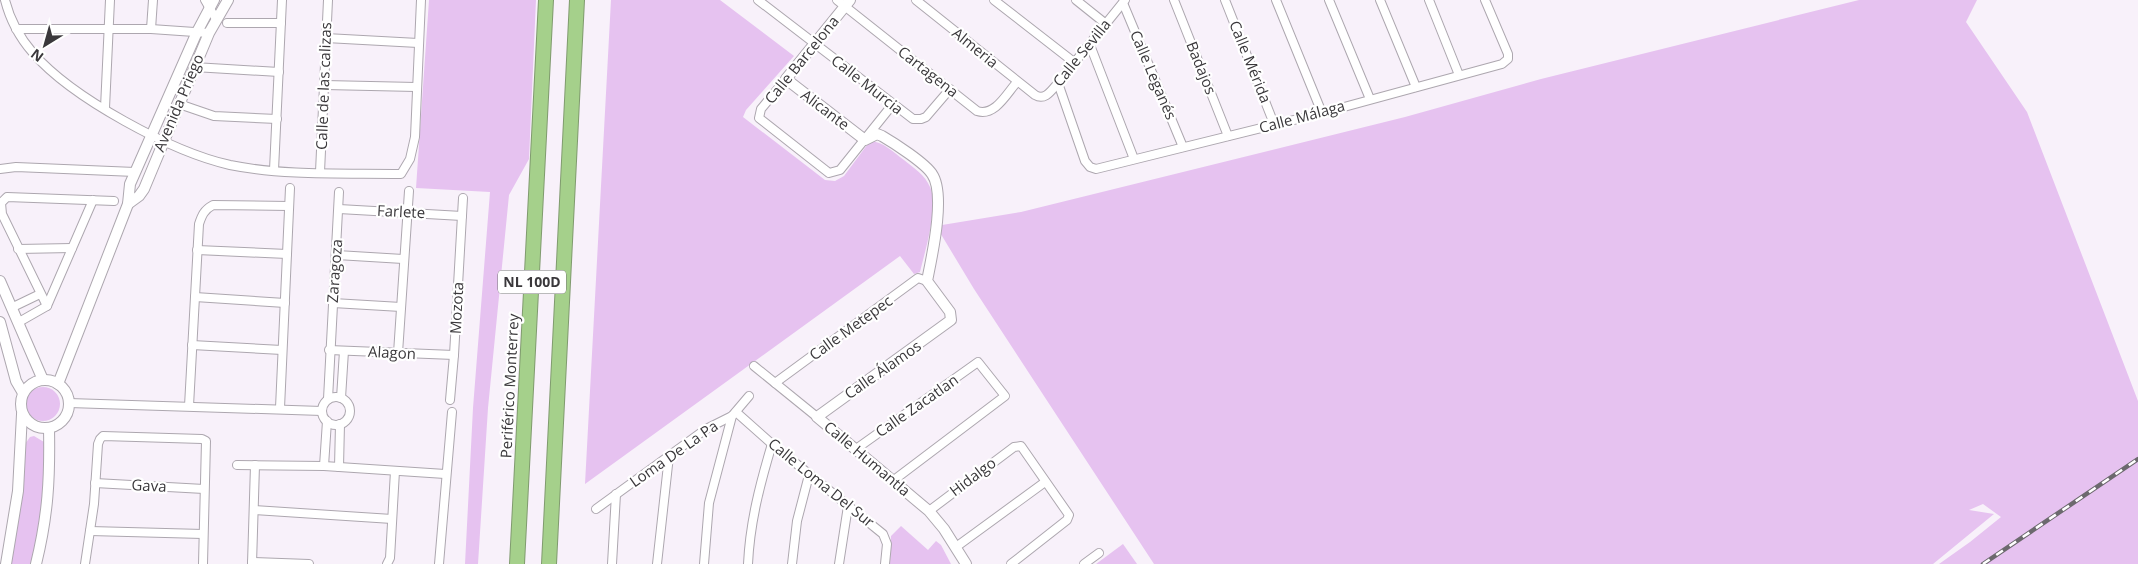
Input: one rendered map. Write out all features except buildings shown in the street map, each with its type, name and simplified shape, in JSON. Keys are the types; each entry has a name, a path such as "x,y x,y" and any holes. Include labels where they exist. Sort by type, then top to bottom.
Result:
{"highway":[{"name":"Periférico Monterrey","path":"517,564 546,0"},
{"name":"NL 100D","path":"549,564 577,0"}],"street":[{"path":"5,0 9,15 16,29 32,52 52,72 105,108 163,141 211,160 231,165 274,170 401,174 414,148 421,0"},
{"path":"105,108 110,0"},
{"path":"151,29 153,0"},
{"name":"Avenida Priego","path":"128,204 141,193 209,33 228,0"},
{"path":"274,170 282,0"},
{"name":"Calle de las calizas","path":"320,172 328,0"},
{"name":"Calle Murcia","path":"758,0 912,119 926,117 950,88"},
{"name":"Almeria","path":"916,0 1034,95"},
{"path":"994,0 1075,63"},
{"path":"1076,0 1106,24"},
{"name":"Badajos","path":"1174,0 1228,136"},
{"name":"Calle Mérida","path":"1225,0 1274,124"},
{"path":"1276,0 1322,112"},
{"path":"1329,0 1370,99"},
{"path":"1380,0 1416,87"},
{"path":"1429,0 1459,75"},
{"name":"Calle Málaga","path":"1058,84 1085,161 1093,169 1322,112 1502,64 1508,59 1485,0"},
{"name":"Calle Sevilla","path":"1034,95 1044,97 1058,84 1124,1"},
{"name":"Calle Leganés","path":"1124,1 1183,147"},
{"name":"Calle Barcelona","path":"844,2 814,44 758,115 761,121 829,173 840,170 865,140"},
{"name":"Cartagena","path":"844,2 977,111 986,112 993,109 1017,82"},
{"path":"210,3 216,19"},
{"name":"Avenida Priego","path":"58,384 128,204 129,188 150,134 210,3"},
{"path":"0,15 9,15"},
{"path":"227,23 281,23"},
{"path":"16,29 151,29 209,33"},
{"path":"326,38 418,43"},
{"path":"1090,45 1134,159"},
{"path":"194,67 279,72"},
{"name":"Alicante","path":"786,80 865,140"},
{"path":"325,85 416,87"},
{"path":"179,104 214,116 277,120"},
{"path":"865,140 893,104"},
{"path":"865,140 877,134 882,136 925,166 935,178 938,189 938,203 927,280"},
{"path":"0,169 16,167 135,172"},
{"path":"280,408 290,188"},
{"path":"398,353 409,191"},
{"name":"Zaragoza","path":"328,399 340,192"},
{"path":"47,306 0,209 1,203 7,197 114,201"},
{"name":"Mozota","path":"450,400 463,198"},
{"path":"19,322 47,306 93,200"},
{"path":"190,406 197,250 199,224 205,209 213,205 289,206"},
{"name":"Farlete","path":"339,209 462,216"},
{"path":"18,248 72,248"},
{"path":"197,250 287,254"},
{"path":"337,255 404,259"},
{"name":"Calle Metepec","path":"775,383 918,278 927,280"},
{"name":"Calle Álamos","path":"817,417 949,323 950,312 927,280"},
{"path":"0,281 43,380"},
{"path":"13,308 40,294"},
{"path":"195,297 285,303"},
{"path":"333,304 401,307"},
{"path":"0,322 16,381 23,393"},
{"path":"192,345 282,350"},
{"name":"Alagon","path":"330,350 454,355"},
{"path":"341,398 344,350"},
{"name":"Calle Zacatlan","path":"856,449 978,362 1005,396 894,480"},
{"name":"Calle Humantla","path":"754,366 894,480 929,511 944,528 966,564"},
{"path":"6,564 18,498 22,414 20,403 23,393 29,385 43,380 58,384 66,392 69,403 64,420 49,428 32,425 22,414"},
{"name":"Loma De La Pa","path":"596,509 706,428 734,414 749,396"},
{"path":"324,466 327,421 322,411 323,404 332,397 341,398 348,404 350,414 348,418 336,425 327,421"},
{"path":"69,403 280,408 322,411"},
{"path":"439,564 445,474 452,412"},
{"path":"704,564 709,503 734,414"},
{"name":"Calle Loma Del Sur","path":"734,414 885,537 887,544 884,564"},
{"path":"339,467 340,424"},
{"path":"36,564 45,525 49,491 49,428"},
{"path":"85,564 98,444 103,436 202,439 206,441 203,564"},
{"path":"748,564 752,522 759,488 772,444"},
{"name":"Hidalgo","path":"929,511 1014,447 1018,446 1022,448 1045,482"},
{"path":"657,564 669,456"},
{"path":"237,465 324,466 445,474"},
{"path":"255,465 252,563 309,564"},
{"path":"386,564 390,558 395,471"},
{"path":"792,564 797,521 809,475"},
{"name":"Gava","path":"95,482 204,489"},
{"path":"956,547 1045,482 1068,513 1068,518 1012,564"},
{"path":"612,564 616,494"},
{"path":"839,564 848,506"},
{"path":"254,510 392,519"},
{"path":"90,531 204,534"},
{"path":"1084,564 1099,553"}],"shaded area":[{"path":"429,0 536,0 529,159 509,195 488,408 478,564 465,564 473,408 490,192 416,188"},
{"path":"611,0 720,0 794,56 746,110 743,117 825,180 835,181 844,176 870,141 880,143 922,175 930,187 933,205 930,229 920,272 914,274 900,256 585,484"},
{"path":"1859,0 1977,0 1966,22 2027,112 2138,401 2138,564 1939,564 2001,517 1983,504 1969,510 1994,514 1933,564 1154,564 974,289 936,226 1021,212 1405,117 1541,79"},
{"path":"43,387 55,392 60,404 55,416 43,421 31,416 26,404 31,392"},
{"path":"34,436 44,442 45,449 41,519 31,564 11,564 21,505 25,444 30,437"},
{"path":"901,526 928,550 936,541 941,545 951,564 890,564 891,536"},
{"path":"1123,544 1137,564 1096,564"}],"railway":[{"path":"1983,564 2138,459"}]}
